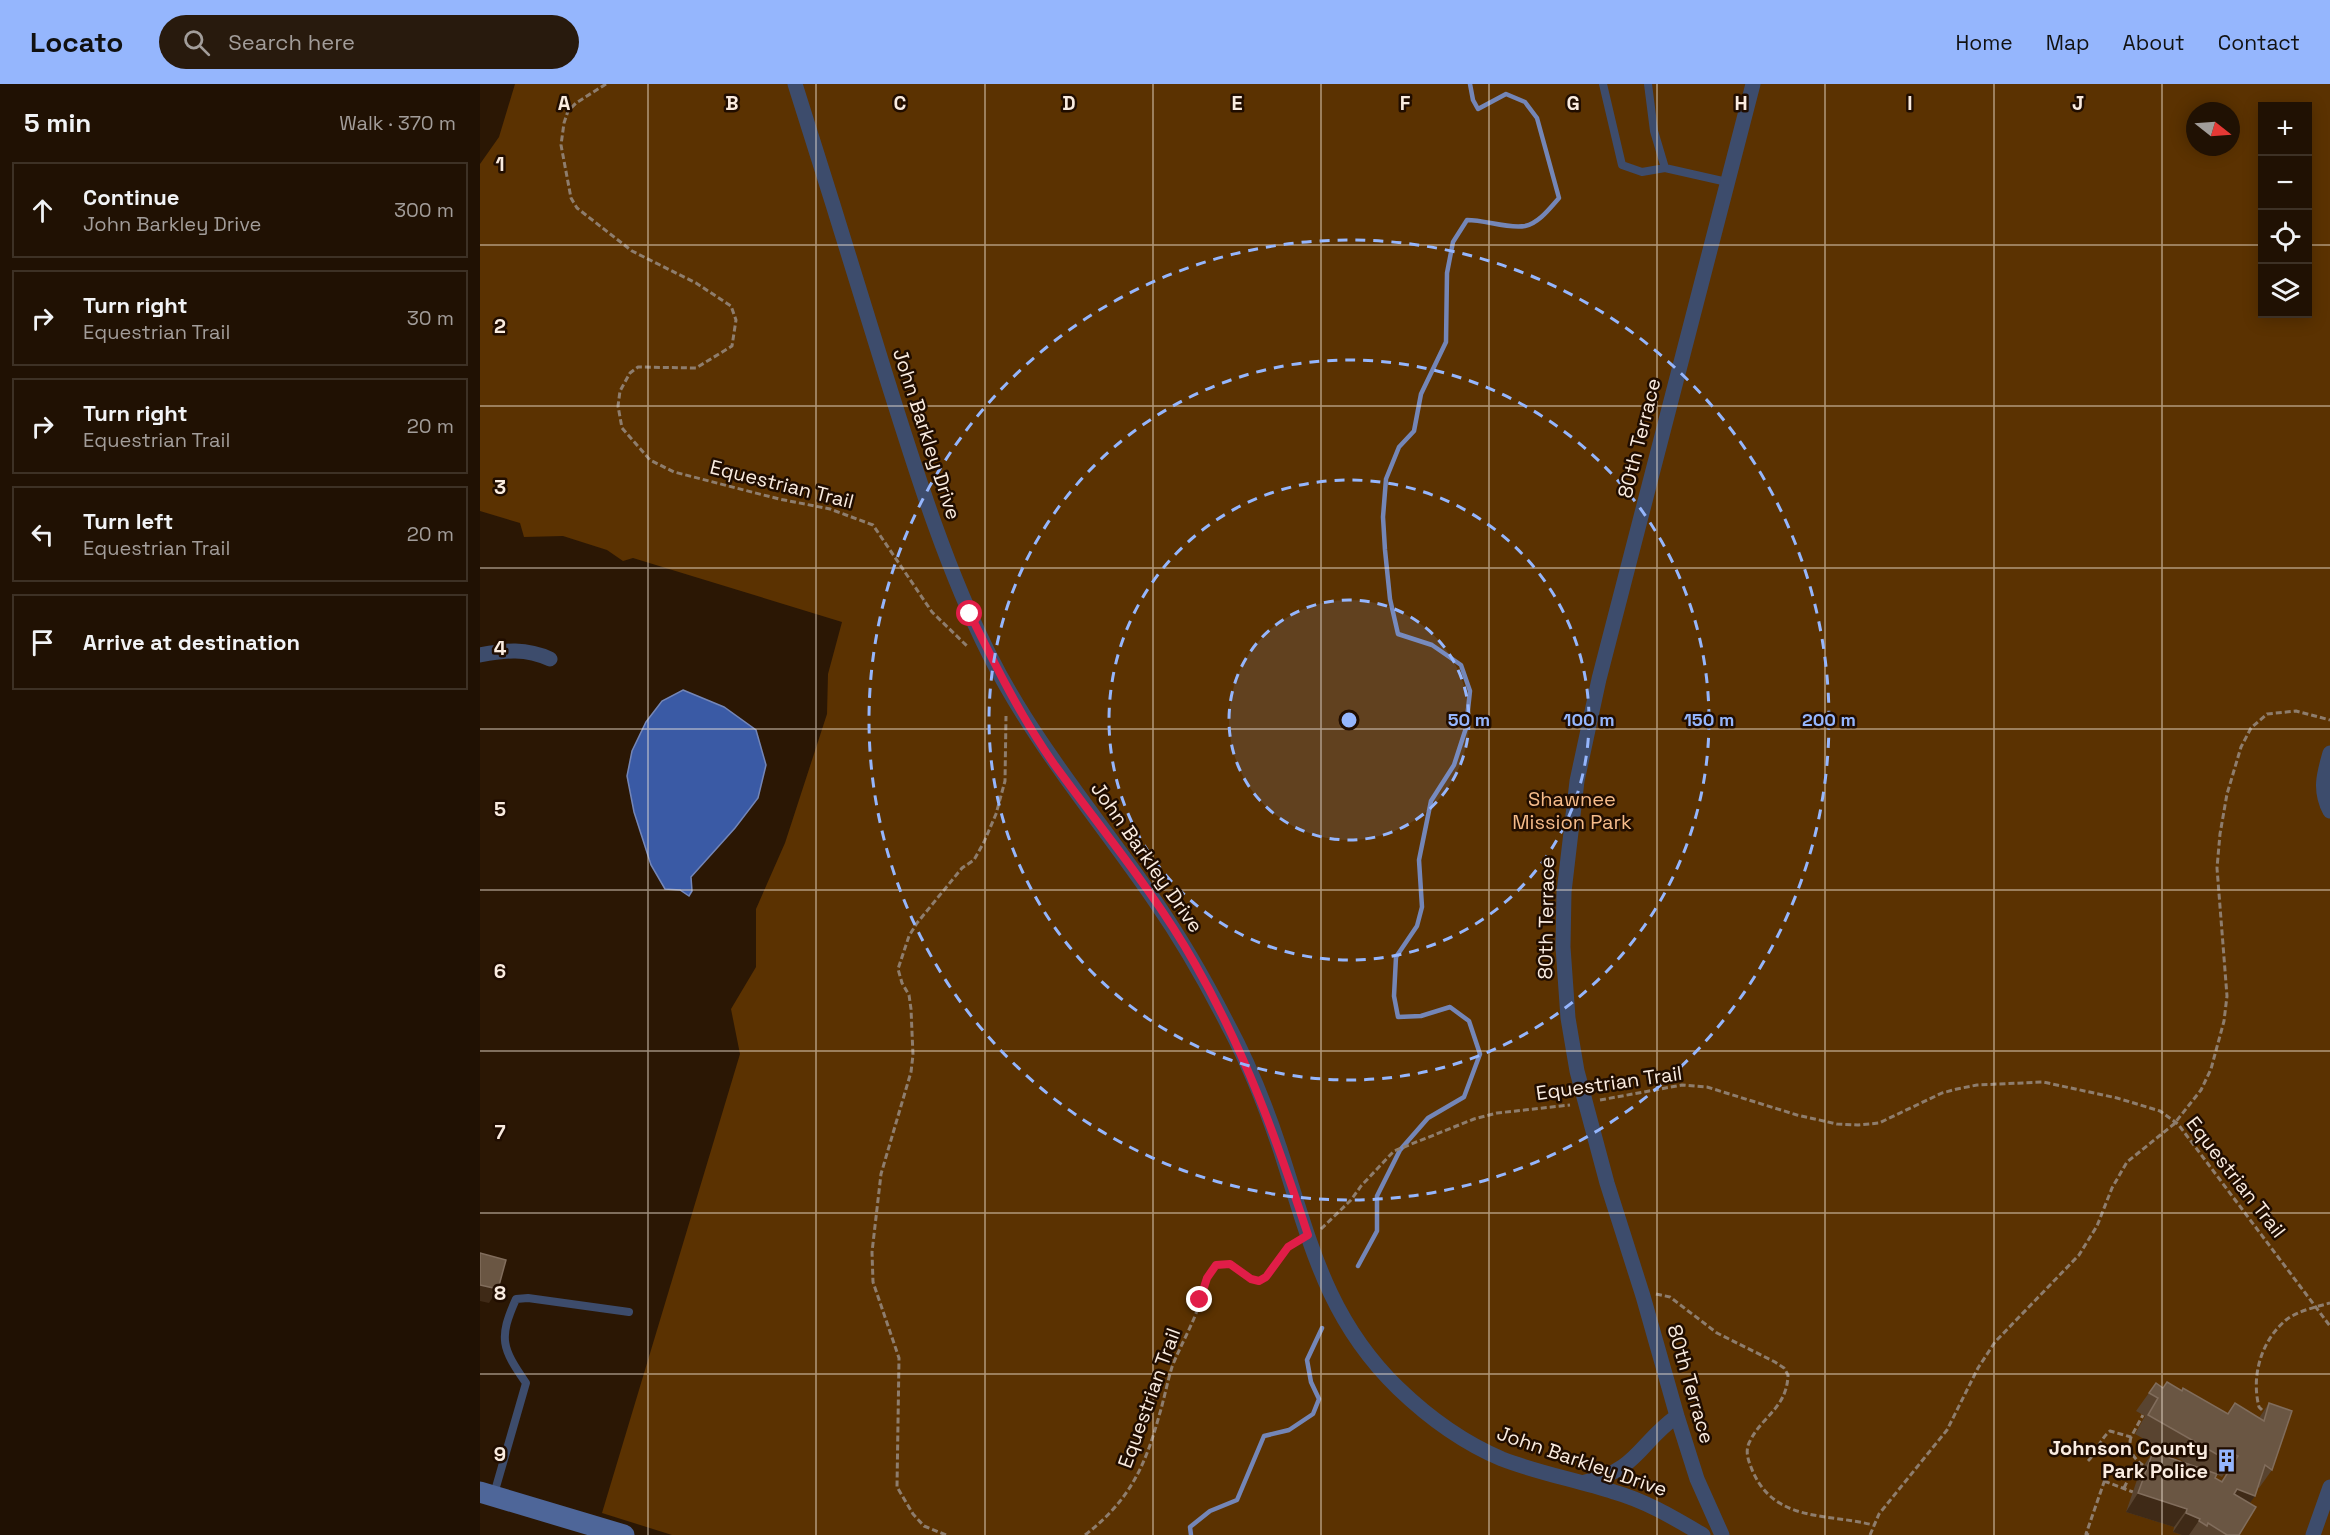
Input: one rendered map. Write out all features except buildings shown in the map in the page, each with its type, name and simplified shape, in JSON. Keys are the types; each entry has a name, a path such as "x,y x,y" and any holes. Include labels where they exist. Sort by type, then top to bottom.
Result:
{"main road":[{"path":"487,1494 624,1535"}],"street":[{"name":"John Barkley Drive","path":"795,84 912,459 941,545 960,592 991,657 1031,729 1156,903 1194,962 1230,1027 1255,1083 1277,1142 1328,1291 1342,1318 1366,1352 1399,1389 1441,1423 1502,1459 1618,1492 1643,1502 1703,1535"},
{"name":"80th Terrace","path":"1722,1535 1697,1479 1677,1416 1576,1071 1568,1018 1563,947 1564,892 1577,781 1599,679 1753,84"},
{"path":"480,655 515,650 534,652 550,659"},
{"path":"2330,753 2322,788 2324,800 2330,811"},
{"path":"1582,1483 1603,1478 1622,1469 1643,1450 1660,1428 1677,1416"},
{"path":"2313,1535 2330,1487"}],"lane":[{"path":"1603,84 1622,165 1642,172 1665,168 1727,182"},
{"path":"1648,84 1654,131 1665,168"},
{"path":"487,1494 526,1383 508,1358 504,1339 507,1320 516,1299 528,1298 629,1312"}],"path":[{"name":"Equestrian Trail","path":"606,84 576,103 568,111 564,123 561,145 571,198 577,208 632,251 716,294 731,306 736,320 732,346 696,368 639,368 630,373 620,391 618,406 622,428 650,460 674,472 779,499 830,509 873,525 932,612 970,649"},
{"path":"946,1535 924,1526 913,1514 897,1487 899,1358 873,1282 872,1252 881,1173 913,1055 909,996 898,969 909,936 917,923 962,868 974,860 992,823 1005,782 1006,710"},
{"path":"1870,1535 1879,1514 1947,1430 1978,1368 1995,1342 2079,1255 2090,1240 2112,1188 2127,1162 2176,1122 2201,1090 2211,1069 2228,996 2217,868 2227,794 2237,756 2251,728 2267,714 2296,711 2330,720"},
{"name":"Equestrian Trail","path":"1085,1535 1104,1521 1128,1492 1139,1474 1153,1436 1173,1365 1195,1315 1207,1278 1216,1265 1230,1264 1251,1279 1259,1281 1266,1277 1288,1247 1322,1229 1394,1151 1474,1119 1497,1113 1585,1103 1682,1085 1707,1087 1825,1122 1858,1125 1879,1123 1942,1093 1977,1085 2043,1082 2117,1098 2160,1112 2176,1122 2330,1326"},
{"path":"1643,1296 1654,1294 1670,1297 1717,1333 1784,1368 1788,1375 1788,1383 1781,1402 1748,1443 1748,1459 1759,1485 1798,1513 1873,1525"},
{"path":"2262,1410 2257,1400 2256,1385 2260,1357 2266,1344 2286,1320 2330,1303"},
{"path":"2143,1415 2131,1437 2130,1450 2139,1463 2155,1469"},
{"path":"2088,1461 2097,1452 2103,1436 2110,1431 2131,1437"},
{"path":"2089,1535 2086,1534 2111,1462"},
{"path":"2124,1488 2139,1463"},
{"path":"2104,1481 2133,1492"}],"green space":[{"name":"Shawnee Mission Park","path":"515,84 2330,84 2330,1535 672,1535 602,1513 740,1054 731,1009 756,967 756,909 785,843 827,714 828,674 842,622 633,558 623,561 607,550 563,536 524,537 520,523 480,511 480,164 499,137"}],"water":[{"path":"683,690 724,707 756,730 766,765 758,798 735,828 691,877 692,891 689,896 680,890 665,889 651,865 634,812 627,776 632,751 646,722 662,701"}],"waterway":[{"path":"1358,1266 1377,1231 1377,1196 1400,1150 1428,1118 1464,1097 1480,1054 1469,1021 1450,1007 1421,1016 1398,1017 1394,996 1396,957 1417,926 1422,907 1419,860 1431,801 1454,765 1466,728 1470,691 1461,665 1432,645 1398,634 1390,599 1383,517 1386,479 1399,447 1414,431 1421,394 1446,342 1447,273 1453,242 1467,220 1525,226 1540,218 1559,198 1537,118 1525,102 1506,94 1478,109 1473,100 1470,84"},
{"path":"1191,1535 1190,1527 1210,1511 1237,1500 1264,1436 1289,1430 1313,1414 1319,1399 1311,1382 1307,1360 1322,1328"}],"place":[{"name":"Johnson County Park Police","path":"2226,1460"}],"route":[{"path":"970,614 1031,729 1156,903 1194,962 1230,1027 1255,1083 1277,1142 1308,1235 1288,1247 1266,1277 1259,1281 1251,1279 1230,1264 1216,1265 1207,1278 1200,1300"}]}
